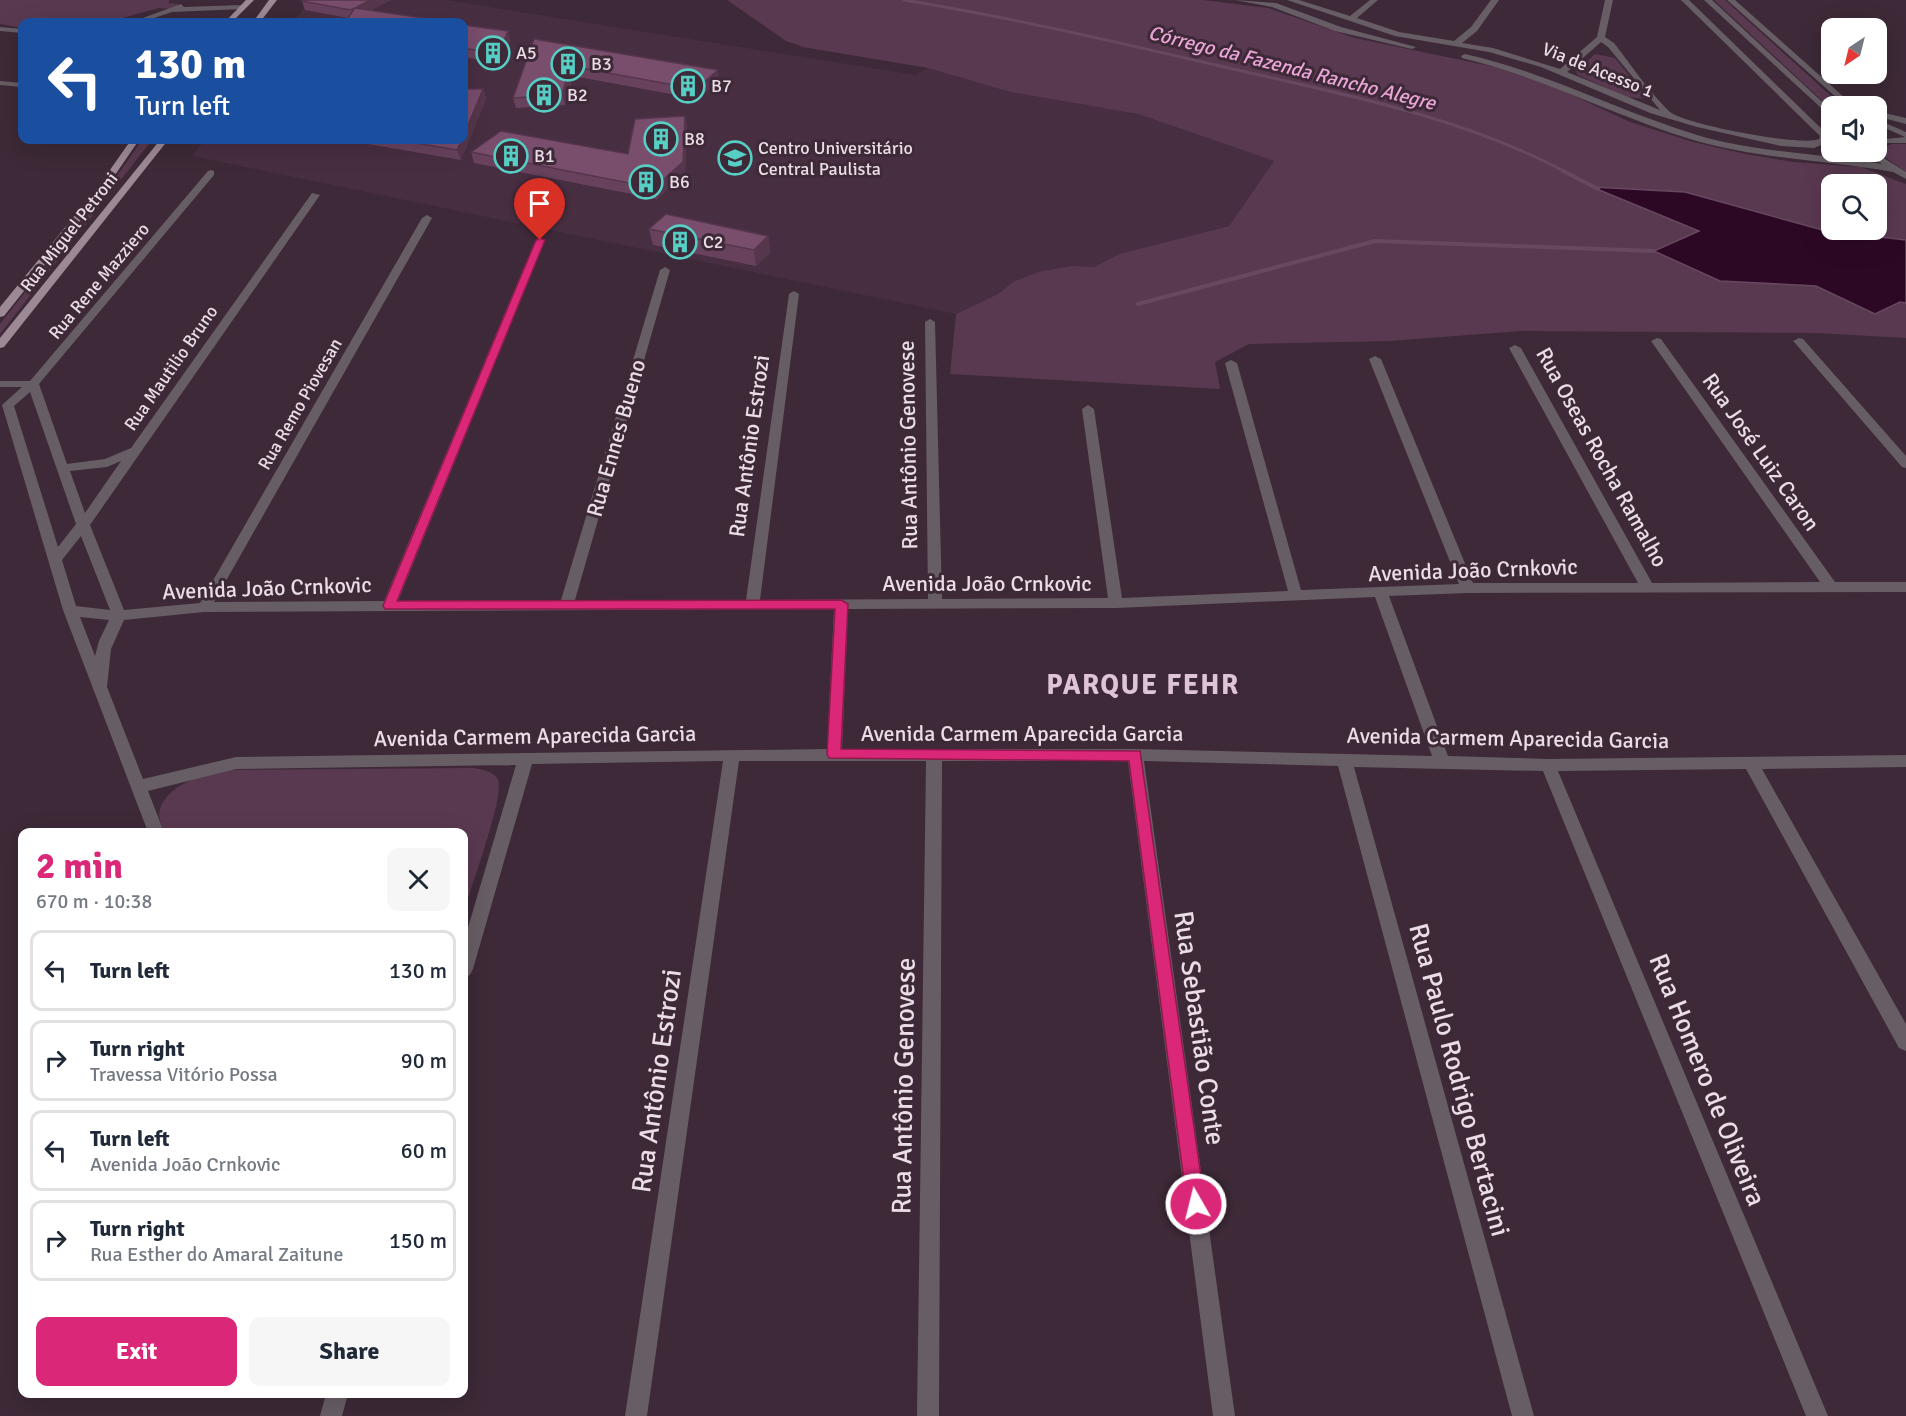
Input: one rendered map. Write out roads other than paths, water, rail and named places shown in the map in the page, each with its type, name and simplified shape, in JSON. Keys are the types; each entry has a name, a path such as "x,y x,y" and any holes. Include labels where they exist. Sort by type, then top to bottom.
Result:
{"main road":[{"path":"232,18 250,0"},
{"path":"259,18 273,0"},
{"name":"Rua Miguel Petroni","path":"0,314 101,189 132,144"},
{"name":"Rua Miguel Petroni","path":"0,345 161,144"}],"street":[{"path":"149,18 174,10 190,0"},
{"path":"1239,0 1273,5 1359,35 1426,49"},
{"name":"Via de Acesso 1","path":"1291,0 1398,34 1508,55 1563,71 1670,116 1767,141 1806,145 1823,141 1825,136 1685,0"},
{"path":"1350,20 1374,0"},
{"path":"1456,44 1474,28 1495,0"},
{"path":"1563,71 1601,38 1609,0"},
{"path":"1708,0 1821,106"},
{"path":"1731,0 1839,96"},
{"path":"174,10 243,8"},
{"path":"0,29 18,31"},
{"path":"1601,38 1611,45 1670,116"},
{"path":"1446,52 1502,64 1547,79 1630,115 1696,137 1753,151 1893,169"},
{"path":"0,82 18,84"},
{"path":"1887,116 1906,120"},
{"path":"1887,128 1906,137"},
{"path":"1887,140 1906,137"},
{"path":"1800,158 1821,157"},
{"path":"1883,162 1906,176"},
{"name":"Rua Rene Mazziero","path":"4,405 33,384 211,173"},
{"name":"Rua Mautilio Bruno","path":"54,560 83,525 315,195"},
{"name":"Rua Remo Piovesan","path":"204,607 427,218"},
{"path":"389,606 540,240"},
{"name":"Rua Ennes Bueno","path":"567,605 665,270"},
{"name":"Rua Antônio Estrozi","path":"752,605 795,294"},
{"name":"Rua Antônio Genovese","path":"930,322 935,603"},
{"path":"1799,340 1906,464"},
{"name":"Rua José Luiz Caron","path":"1657,341 1831,587"},
{"name":"Rua Oseas Rocha Ramalho","path":"1515,348 1648,588"},
{"path":"1375,359 1468,588"},
{"path":"1231,363 1296,596"},
{"path":"0,384 33,384 83,525 119,616 109,629 100,656 100,696"},
{"path":"4,405 100,696 140,786 155,828"},
{"path":"1088,409 1116,603"},
{"path":"63,468 107,463 136,450"},
{"name":"Avenida João Crnkovic","path":"70,610 86,615 119,616 204,607 1116,603 1381,594 1468,588 1905,588"},
{"path":"1381,594 1443,761"},
{"path":"834,754 841,604"},
{"name":"Rua Antônio Estrozi","path":"636,1416 732,755"},
{"name":"Avenida Carmem Aparecida Garcia","path":"140,786 236,763 732,755 1135,755 1548,765 1906,761"},
{"name":"Rua Sebastião Conte","path":"1135,755 1224,1416"},
{"name":"Rua Antônio Genovese","path":"928,1416 934,756"},
{"path":"468,955 526,759"},
{"name":"Rua Paulo Rodrigo Bertacini","path":"1344,759 1523,1416"},
{"path":"1751,763 1906,1042"},
{"name":"Rua Homero de Oliveira","path":"1548,765 1817,1416"},
{"path":"331,1416 336,1398"}],"waterway":[{"name":"Córrego da Fazenda Rancho Alegre","path":"904,0 1069,32 1361,99 1486,136 1566,172"},
{"name":"Córrego da Fazenda Rancho Alegre","path":"1563,171 1598,189"},
{"path":"1138,304 1375,241 1654,251"}],"place":[{"name":"A5","path":"493,53"},
{"name":"B3","path":"568,64"},
{"name":"B7","path":"688,86"},
{"name":"B2","path":"544,95"},
{"name":"B8","path":"661,139"},
{"name":"B1","path":"511,156"},
{"name":"Centro Universitário Central Paulista","path":"735,158"},
{"name":"B6","path":"646,182"},
{"name":"C2","path":"680,242"}],"district":[{"name":"PARQUE FEHR","path":"1143,685"}]}
